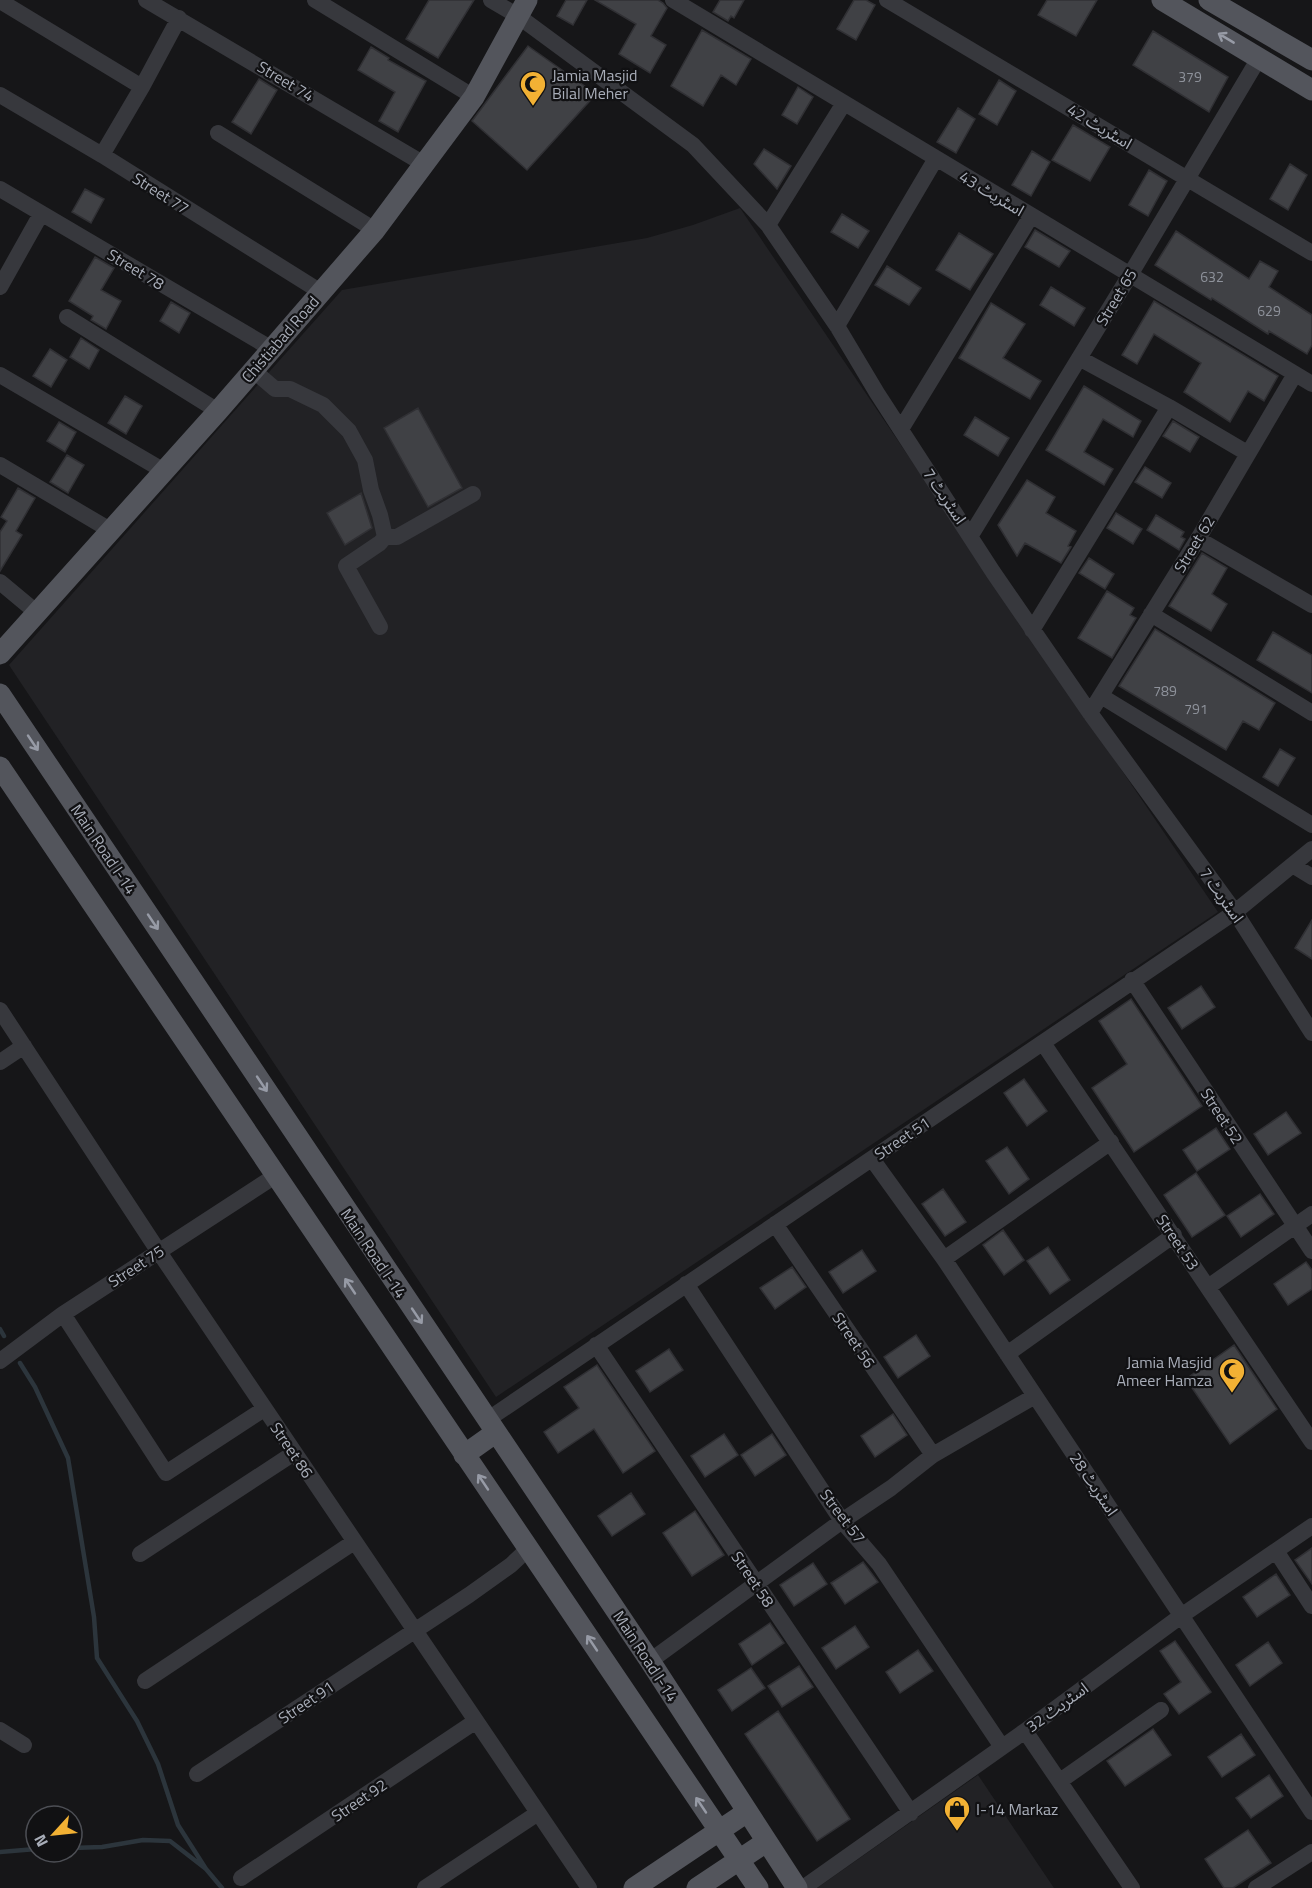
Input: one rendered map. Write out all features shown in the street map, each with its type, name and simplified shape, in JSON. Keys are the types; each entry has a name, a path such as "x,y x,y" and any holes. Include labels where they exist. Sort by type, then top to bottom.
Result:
{"main road":[{"path":"1162,0 1312,90"},
{"path":"1209,0 1312,60"},
{"name":"Chistiabad Road","path":"0,654 218,411 375,230 474,97 523,8"},
{"name":"Main Road I-14","path":"0,694 650,1661 797,1888"},
{"path":"0,767 758,1888"},
{"path":"464,1455 491,1426"},
{"path":"634,1888 747,1812"},
{"path":"697,1888 766,1842"}],"street":[{"name":"Street 74","path":"146,0 424,164"},
{"path":"315,0 474,97"},
{"name":"اسٹریٹ 7","path":"491,0 523,8 693,145 768,225 837,326 1032,630 1235,912 1311,1029"},
{"name":"اسٹریٹ 43","path":"673,0 935,160 1312,384"},
{"name":"اسٹریٹ 42","path":"887,0 1312,253"},
{"path":"0,1 142,87"},
{"path":"102,155 179,18"},
{"name":"Street 65","path":"971,535 1130,275 1258,58"},
{"name":"Street 77","path":"0,95 102,155 321,292"},
{"path":"768,225 844,103"},
{"path":"218,133 375,230"},
{"path":"837,326 935,160"},
{"name":"Street 78","path":"0,189 272,349"},
{"path":"1,281 41,214"},
{"path":"901,429 1031,216"},
{"path":"67,317 218,411"},
{"path":"1078,358 1169,407 1247,453"},
{"path":"254,370 275,389 290,389 323,405 349,431 365,460 370,490 380,515 385,537"},
{"name":"Street 62","path":"1090,713 1198,539 1295,374"},
{"path":"0,375 164,471"},
{"path":"1032,630 1169,407"},
{"path":"0,465 110,530"},
{"path":"385,537 398,537 473,494"},
{"path":"380,627 346,566 380,543 385,537"},
{"path":"1198,539 1312,605"},
{"path":"0,582 36,612"},
{"path":"1151,614 1312,713"},
{"path":"1101,696 1312,825"},
{"name":"Street 51","path":"491,1426 596,1345 1235,912 1312,849"},
{"path":"1294,866 1312,877"},
{"name":"Street 52","path":"1132,980 1312,1251"},
{"name":"Street 86","path":"0,1010 294,1454 589,1888"},
{"name":"Street 53","path":"1043,1043 1312,1442"},
{"path":"0,1062 24,1046"},
{"path":"944,1259 1111,1142"},
{"name":"اسٹریٹ 28","path":"872,1159 944,1259 1312,1812"},
{"name":"Street 75","path":"0,1361 63,1314 275,1176"},
{"path":"1208,1287 1312,1214"},
{"name":"Street 56","path":"775,1224 933,1455"},
{"path":"1007,1354 1174,1235"},
{"name":"Street 57","path":"686,1284 842,1521 879,1564 1002,1747"},
{"path":"63,1314 166,1473 264,1408"},
{"name":"Street 58","path":"596,1345 910,1813"},
{"path":"650,1661 891,1488 933,1455 1035,1396"},
{"path":"140,1554 294,1454"},
{"name":"اسٹریٹ 32","path":"802,1888 1025,1731 1181,1616 1312,1526"},
{"path":"145,1681 354,1542"},
{"name":"Street 91","path":"197,1774 490,1581 528,1549"},
{"path":"1276,1551 1312,1606"},
{"path":"1060,1781 1161,1710"},
{"name":"Street 92","path":"241,1878 476,1721"},
{"path":"0,1730 24,1745"},
{"path":"1025,1731 1132,1888"},
{"path":"425,1888 538,1813"},
{"path":"1256,1888 1312,1852"}],"shaded area":[{"path":"740,208 1218,912 496,1397 9,665 342,290 647,238"},
{"name":"I-14 Markaz","path":"978,1775 1054,1888 817,1888"}],"building":[{"path":"429,0 474,0 438,58 406,39"},
{"path":"566,0 587,0 573,25 557,16"},
{"path":"595,0 658,0 667,8 651,36 666,45 650,73 619,54 636,24"},
{"path":"720,0 744,0 734,18 731,16 728,21 713,12"},
{"path":"854,0 866,0 875,5 856,40 837,29"},
{"path":"1047,0 1097,0 1076,36 1038,15"},
{"path":"702,30 751,59 736,85 721,75 703,106 671,86"},
{"path":"1153,31 1228,77 1209,112 1133,65"},
{"name":"Jamia Masjid Bilal Meher","path":"528,46 596,94 527,170 472,121"},
{"path":"371,47 389,58 388,60 426,81 398,132 379,121 395,92 358,70"},
{"path":"259,79 277,90 251,134 232,122"},
{"path":"999,80 1016,91 997,125 979,114"},
{"path":"798,87 813,97 797,124 782,115"},
{"path":"958,108 975,119 956,153 937,142"},
{"path":"1073,125 1110,147 1090,181 1052,160"},
{"path":"764,149 791,166 777,189 754,164"},
{"path":"1032,151 1050,162 1031,196 1012,185"},
{"path":"1290,164 1307,175 1288,210 1270,199"},
{"path":"1149,170 1167,181 1148,216 1129,205"},
{"path":"85,189 104,199 91,223 72,212"},
{"path":"842,214 869,231 858,248 831,232"},
{"path":"1035,230 1070,251 1059,267 1025,247"},
{"path":"1176,231 1249,279 1260,261 1278,271 1269,287 1312,315 1312,345 1307,354 1269,331 1268,334 1155,265"},
{"path":"959,233 993,254 970,290 936,270"},
{"path":"95,257 114,268 101,290 121,301 106,329 91,320 93,316 69,301"},
{"path":"887,266 921,288 909,305 875,285"},
{"path":"1051,287 1085,308 1074,326 1040,305"},
{"path":"1154,301 1278,376 1264,401 1248,391 1230,422 1184,392 1201,363 1154,334 1137,364 1122,355"},
{"path":"171,302 190,313 179,333 160,321"},
{"path":"991,303 1025,324 1003,358 1041,381 1030,399 959,358"},
{"path":"81,338 99,350 89,369 70,357"},
{"path":"50,349 67,360 51,387 33,376"},
{"path":"1084,386 1141,421 1133,437 1103,419 1084,452 1113,469 1104,485 1046,450"},
{"path":"125,396 142,406 126,434 108,423"},
{"path":"418,408 462,488 428,507 384,428"},
{"path":"975,417 1009,438 998,456 964,435"},
{"path":"1173,421 1199,437 1190,452 1163,436"},
{"path":"59,422 76,432 65,452 47,441"},
{"path":"67,455 84,465 68,493 50,482"},
{"path":"1145,467 1171,483 1162,498 1135,482"},
{"path":"1027,480 1055,497 1046,513 1076,531 1068,546 1071,547 1061,563 1025,543 1017,556 998,525"},
{"path":"18,488 35,498 16,531 22,535 0,571 0,532 7,521 1,517"},
{"path":"361,493 372,528 345,545 327,513"},
{"path":"1116,513 1142,529 1133,544 1107,528"},
{"path":"1156,515 1184,532 1181,537 1185,539 1179,550 1147,530"},
{"path":"1202,553 1227,568 1212,594 1227,604 1211,631 1169,606"},
{"path":"1089,558 1114,574 1105,589 1079,573"},
{"path":"1107,591 1134,608 1130,615 1136,618 1112,658 1078,638"},
{"path":"1155,629 1275,703 1259,730 1243,721 1226,750 1119,686"},
{"path":"1273,632 1312,655 1312,693 1257,660"},
{"path":"1280,749 1295,758 1278,786 1263,777"},
{"path":"1312,920 1312,959 1295,948"},
{"path":"1201,986 1215,1007 1182,1029 1168,1008"},
{"path":"1131,999 1202,1106 1134,1152 1092,1088 1127,1064 1099,1021"},
{"path":"1024,1079 1047,1111 1027,1126 1004,1093"},
{"path":"1286,1112 1301,1133 1268,1155 1254,1134"},
{"path":"1216,1128 1230,1149 1197,1171 1183,1150"},
{"path":"1007,1147 1029,1179 1009,1194 986,1161"},
{"path":"1196,1173 1225,1215 1192,1237 1164,1195"},
{"path":"943,1189 966,1222 945,1236 922,1204"},
{"path":"1260,1194 1274,1214 1241,1237 1227,1216"},
{"path":"1003,1230 1024,1260 1004,1275 983,1245"},
{"path":"1048,1247 1070,1280 1050,1294 1027,1261"},
{"path":"862,1250 876,1271 843,1293 829,1272"},
{"path":"1306,1262 1312,1270 1312,1289 1288,1305 1274,1284"},
{"path":"792,1267 806,1287 775,1309 760,1288"},
{"path":"916,1335 930,1356 898,1378 884,1357"},
{"name":"Jamia Masjid Ameer Hamza","path":"1234,1345 1277,1409 1230,1444 1186,1379"},
{"path":"669,1349 683,1370 650,1392 636,1371"},
{"path":"597,1365 655,1451 623,1473 594,1429 558,1453 544,1432 579,1408 564,1387"},
{"path":"893,1414 907,1435 875,1457 861,1436"},
{"path":"724,1434 738,1455 705,1477 691,1456"},
{"path":"772,1434 786,1455 755,1476 741,1455"},
{"path":"631,1493 645,1514 612,1536 598,1516"},
{"path":"695,1511 724,1555 692,1576 663,1533"},
{"path":"1312,1548 1312,1584 1295,1560"},
{"path":"863,1562 878,1582 845,1604 831,1583"},
{"path":"813,1563 827,1584 794,1606 780,1585"},
{"path":"1276,1574 1290,1595 1257,1617 1243,1597"},
{"path":"770,1623 784,1643 752,1665 739,1644"},
{"path":"855,1626 869,1647 836,1669 822,1648"},
{"path":"1175,1641 1211,1692 1179,1714 1164,1694 1181,1682 1160,1651"},
{"path":"1268,1642 1282,1663 1250,1686 1236,1665"},
{"path":"918,1650 933,1671 900,1693 886,1672"},
{"path":"799,1666 813,1687 782,1707 768,1686"},
{"path":"751,1668 765,1688 732,1711 718,1690"},
{"path":"778,1711 850,1819 817,1841 745,1734"},
{"path":"1153,1729 1171,1755 1125,1786 1107,1761"},
{"path":"1241,1734 1255,1755 1222,1777 1208,1757"},
{"path":"1269,1775 1283,1796 1251,1818 1236,1798"},
{"path":"1248,1830 1271,1863 1233,1888 1224,1888 1205,1859"}],"waterway":[{"path":"0,1329 4,1336"},
{"path":"20,1363 35,1387 68,1458 94,1617 97,1658 137,1721 158,1764 178,1825 206,1869"},
{"path":"84,1848 143,1840 170,1841 206,1869 222,1888"},
{"path":"0,1852 24,1850"}],"place":[{"name":"Jamia Masjid Bilal Meher","path":"533,107"},
{"name":"Jamia Masjid Ameer Hamza","path":"1232,1394"},
{"name":"I-14 Markaz","path":"957,1832"}]}
